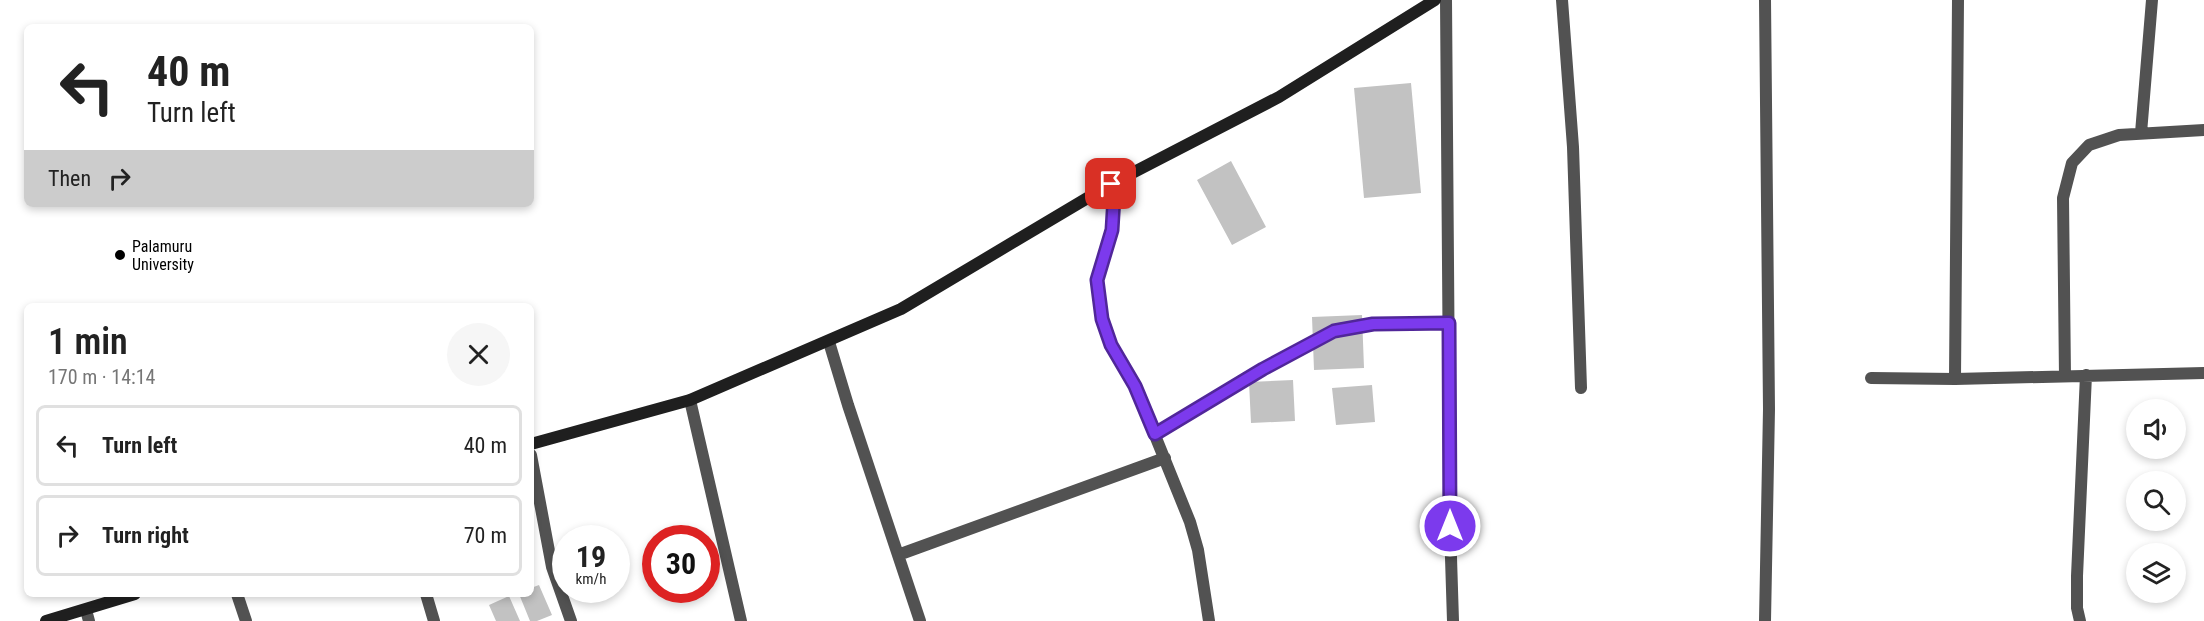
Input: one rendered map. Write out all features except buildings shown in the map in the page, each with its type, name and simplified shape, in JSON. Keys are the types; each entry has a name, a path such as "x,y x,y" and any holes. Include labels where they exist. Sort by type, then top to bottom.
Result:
{"street":[{"path":"534,443 690,400 901,309 1111,184 1279,97 1435,0"},
{"path":"1446,0 1450,526 1453,621"},
{"path":"1562,0 1573,147 1581,388"},
{"path":"1765,621 1769,410 1766,0"},
{"path":"1955,379 1958,0"},
{"path":"2141,133 2152,0"},
{"path":"2065,376 2063,198 2072,163 2089,145 2119,135 2204,130"},
{"path":"1111,184 1114,197 1112,230 1097,280 1102,319 1111,345 1135,386 1190,522 1198,550 1209,621"},
{"path":"1155,434 1263,369 1334,331 1373,324 1449,323"},
{"path":"829,342 920,621"},
{"path":"1871,378 1955,379 2204,373"},
{"path":"2080,621 2077,608 2077,576 2086,375"},
{"path":"690,400 741,621"},
{"path":"898,555 1165,458"},
{"path":"534,471 552,567 571,621"},
{"path":"46,621 88,615 128,597"},
{"path":"238,597 246,621"},
{"path":"427,597 434,621"}],"place":[{"name":"Palamuru University","path":"120,255"}],"route":[{"path":"1111,184 1114,197 1112,230 1097,280 1102,319 1111,345 1135,386 1155,434 1263,369 1334,331 1373,324 1449,323 1450,526"}]}
